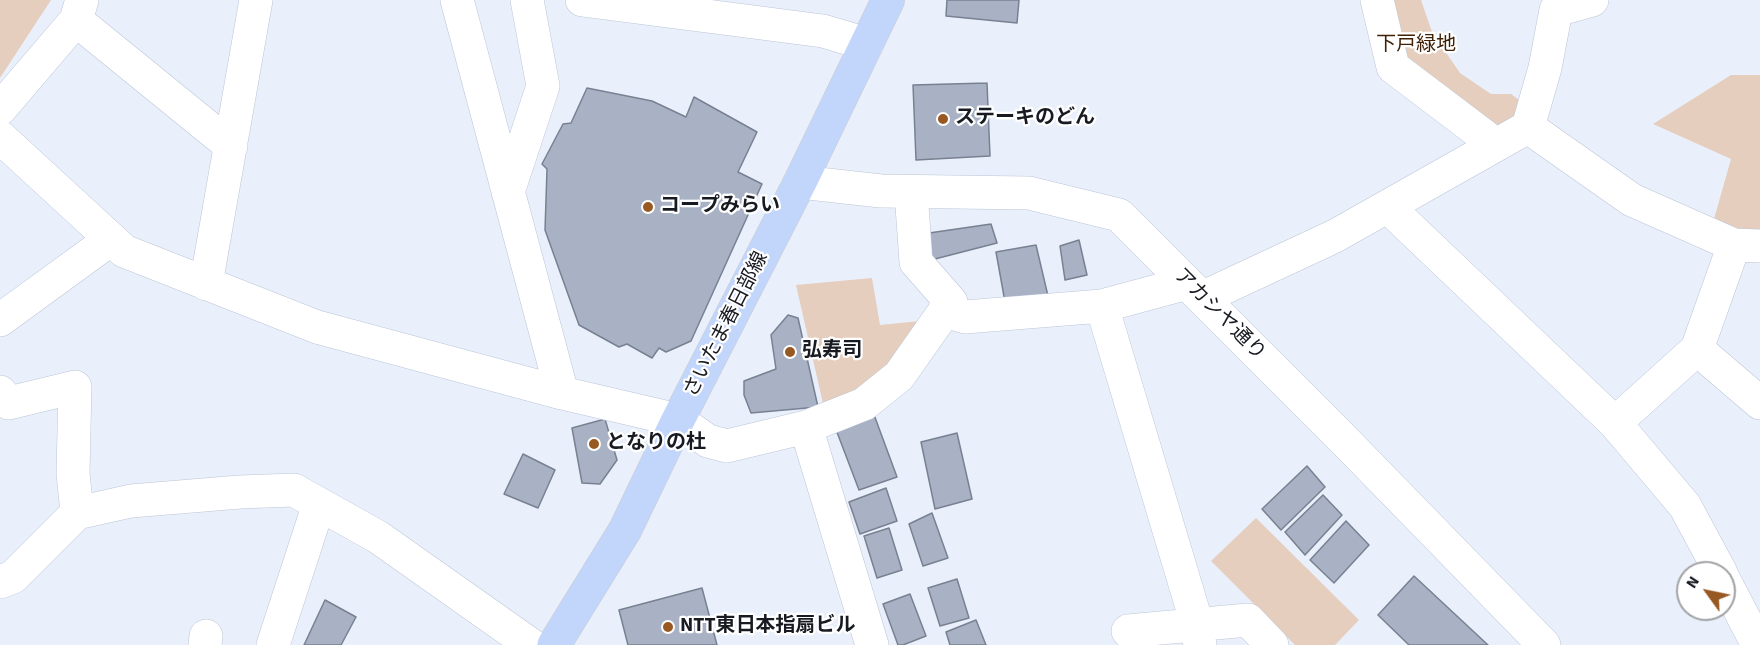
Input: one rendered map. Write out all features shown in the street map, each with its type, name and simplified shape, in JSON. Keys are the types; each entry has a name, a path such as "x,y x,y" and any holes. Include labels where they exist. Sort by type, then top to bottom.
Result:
{"main road":[{"name":"さいたま春日部線","path":"555,645 625,530 678,420 800,182 888,0"}],"street":[{"path":"207,284 256,0"},
{"path":"457,0 562,393"},
{"path":"508,192 543,86 527,0"},
{"path":"582,0 822,31 867,44"},
{"path":"1377,0 1393,67 1496,145"},
{"path":"944,311 965,317 1102,306 1194,290 1335,236 1528,127 1545,68 1556,10 1592,0"},
{"path":"0,108 79,10 231,147"},
{"path":"1528,127 1632,200 1747,245 1697,349 1615,423"},
{"path":"0,137 124,251 317,327 562,393 678,420 708,441 727,446 806,428 864,404 899,376 951,302 916,262 911,192"},
{"name":"アカシヤ通り","path":"800,182 881,191 1029,193 1119,215 1345,441 1544,645"},
{"path":"1388,207 1615,423 1685,506 1714,561"},
{"path":"0,320 111,239"},
{"path":"1102,306 1198,635"},
{"path":"1697,349 1760,403"},
{"path":"0,392 9,403 75,387 73,473 78,513"},
{"path":"806,428 872,645"},
{"path":"0,582 13,577 78,513 131,501 294,490 378,537 531,645"},
{"path":"273,645 319,504"},
{"path":"1736,603 1758,645"},
{"path":"1128,631 1198,635 1248,620 1272,645"}],"green space":[{"path":"0,0 51,0 0,78"},
{"name":"下戸緑地","path":"1383,0 1421,0 1432,32 1460,73 1491,94 1511,94 1523,103 1523,123 1497,137 1397,59"},
{"path":"1731,75 1760,75 1760,239 1714,219 1731,159 1653,124"},
{"path":"872,278 880,325 930,320 892,374 824,408 796,285"},
{"path":"1256,518 1359,620 1335,645 1295,645 1211,561"}],"building":[{"path":"947,0 1019,0 1017,23 946,16"},
{"path":"987,83 990,156 916,160 913,85"},
{"name":"コープみらい","path":"587,88 652,101 686,117 694,97 757,132 738,172 762,184 691,341 666,352 659,348 652,358 627,344 619,347 579,325 545,230 547,169 542,164 563,124 571,123"},
{"path":"991,224 997,243 931,260 929,233"},
{"path":"1079,240 1087,275 1065,280 1060,246"},
{"path":"1036,245 1048,296 1005,302 996,252"},
{"name":"弘寿司","path":"788,315 798,318 818,407 751,413 744,395 744,381 776,369 771,335"},
{"path":"873,412 897,477 859,490 835,427"},
{"name":"となりの杜","path":"605,419 617,460 600,484 582,483 572,428"},
{"path":"957,433 972,499 935,509 921,442"},
{"path":"523,454 555,470 538,508 504,494"},
{"path":"1307,466 1325,487 1281,530 1262,509"},
{"path":"886,488 897,521 860,534 849,502"},
{"path":"1323,495 1342,515 1305,555 1285,532"},
{"path":"932,513 948,558 923,566 909,524"},
{"path":"1346,521 1369,545 1334,583 1310,560"},
{"path":"889,528 902,570 877,578 864,536"},
{"path":"1414,576 1488,645 1409,645 1378,615"},
{"path":"957,579 969,618 940,626 928,588"},
{"name":"NTT東日本指扇ビル","path":"702,588 717,645 628,645 619,610"},
{"path":"910,594 926,636 898,645 883,604"},
{"path":"325,600 356,617 341,645 304,645"},
{"path":"976,620 986,645 950,645 946,632"}],"place":[{"name":"ステーキのどん","path":"943,119"},
{"name":"コープみらい","path":"648,207"},
{"name":"弘寿司","path":"790,352"},
{"name":"となりの杜","path":"594,444"},
{"name":"NTT東日本指扇ビル","path":"668,627"}]}
